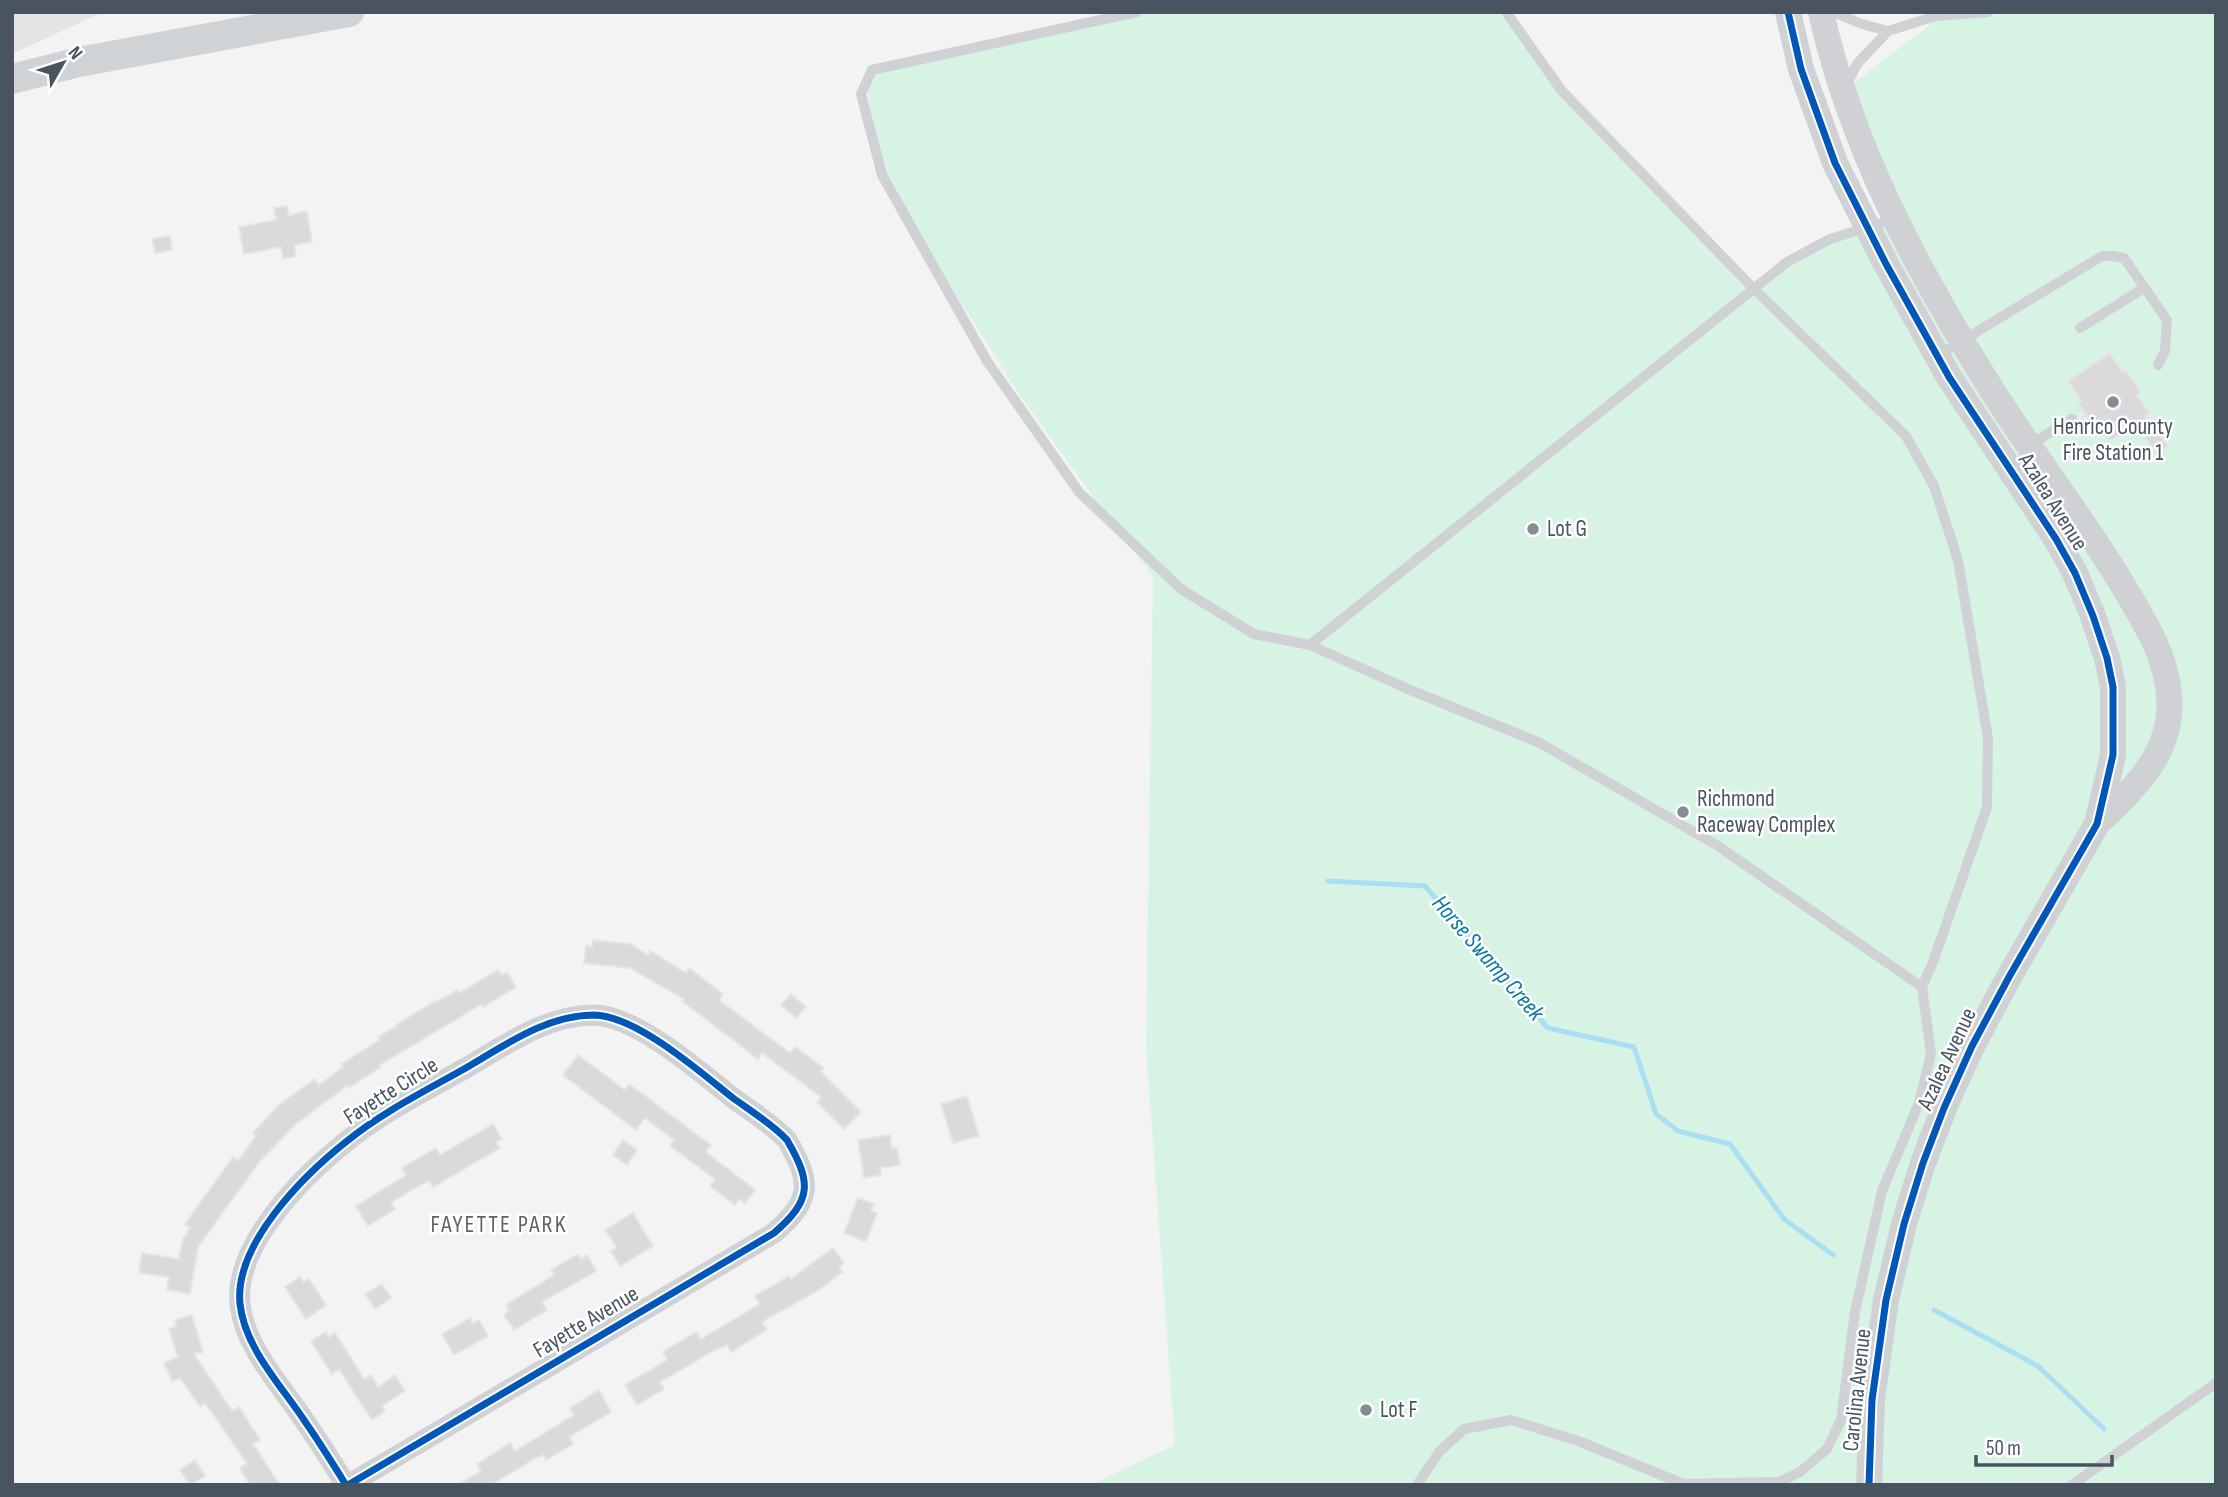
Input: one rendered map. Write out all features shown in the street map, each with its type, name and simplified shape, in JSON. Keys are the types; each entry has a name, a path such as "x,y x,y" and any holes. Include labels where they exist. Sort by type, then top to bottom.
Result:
{"main road":[{"path":"12,79 79,62 349,12"}],"street":[{"name":"Azalea Avenue","path":"1788,12 1801,69 1819,121 1835,163 1867,227 1949,377 2056,539 2075,573 2093,616 2113,687 2114,725 2111,764 2097,824"},
{"name":"Azalea Avenue","path":"1821,12 1843,91 1868,160 1894,219 1963,341 2028,446 2061,488 2146,624 2166,670 2169,699 2163,743 2152,765 2136,787 2097,824 1972,1046 1923,1163 1904,1224 1886,1300"},
{"name":"Fayette Circle","path":"347,1485 251,1340 240,1305 240,1290 249,1255 268,1223 320,1164 348,1139 523,1035 564,1018 595,1015 629,1026 674,1053 787,1140 800,1164"},
{"name":"Fayette Avenue","path":"347,1485 774,1233 799,1208 804,1195 800,1164"},
{"name":"Carolina Avenue","path":"1869,1485 1872,1400 1886,1300"}],"lane":[{"path":"1137,12 872,69 861,94 883,175 987,361 1079,492 1181,590 1254,635 1310,645 1540,743 1718,846 1922,987"},
{"path":"1418,1485 1439,1452 1464,1429 1511,1420 1578,1440 1685,1484 1779,1482 1800,1472 1827,1449 1841,1420 1854,1312 1882,1191 1919,1103 1931,1054 1922,987 1987,807 1988,738 1958,560 1934,486 1906,436 1753,288 1562,91 1506,12"},
{"path":"1833,12 1862,24 1888,30 1936,16 1988,12"},
{"path":"1843,91 1857,64 1888,30"},
{"path":"1310,645 1787,262 1830,239 1894,219"},
{"path":"1937,356 2102,256 2113,256 2124,258 2167,320 2165,351 2158,365"},
{"path":"2080,328 2144,288"},
{"path":"2028,446 2072,419"},
{"path":"2072,1485 2216,1383"}],"shaded area":[{"path":"12,12 103,12 12,54"}],"green space":[{"name":"Richmond Raceway Complex","path":"1118,12 1506,12 1562,91 1753,288 1809,249 1894,219 1843,91 1947,12 2216,12 2216,1485 1090,1485 1175,1445 1146,1047 1153,576 1019,394 930,254 873,152 866,66"}],"building":[{"path":"287,206 289,215 307,211 312,242 294,245 296,256 283,259 281,247 244,254 239,227 276,220 274,208"},
{"path":"170,236 172,250 155,253 152,239"},
{"path":"2110,353 2123,372 2126,370 2141,393 2137,395 2150,414 2146,416 2168,446 2157,454 2135,424 2109,441 2096,421 2092,424 2068,381"},
{"path":"593,940 631,944 648,955 650,951 686,973 689,968 723,994 719,1000 767,1036 790,1053 795,1047 824,1068 821,1072 861,1112 844,1129 817,1102 821,1097 762,1053 758,1059 682,1001 684,999 630,968 584,963 586,946 592,947"},
{"path":"498,970 502,975 507,972 516,987 483,1007 482,1004 380,1065 381,1067 348,1088 347,1086 297,1123 260,1161 198,1247 190,1294 167,1290 169,1277 139,1273 142,1253 179,1259 183,1239 190,1228 185,1224 233,1157 238,1161 256,1136 253,1133 279,1105 315,1079 319,1085 343,1067 341,1064 380,1040 378,1037 396,1025 437,1000 457,990 459,993"},
{"path":"791,994 806,1007 796,1018 781,1005"},
{"path":"578,1055 625,1090 629,1084 711,1145 706,1152 755,1190 745,1203 739,1199 735,1205 710,1186 715,1179 670,1146 674,1140 645,1118 636,1130 563,1075"},
{"path":"967,1096 979,1136 953,1143 941,1104"},
{"path":"493,1124 502,1139 496,1142 500,1148 433,1187 429,1181 420,1185 391,1203 395,1209 368,1226 356,1206 406,1175 402,1168 436,1148 440,1155"},
{"path":"890,1135 892,1149 897,1148 900,1165 880,1168 881,1175 864,1178 858,1140"},
{"path":"623,1140 637,1150 627,1165 613,1155"},
{"path":"858,1198 874,1204 871,1211 877,1213 866,1242 844,1233"},
{"path":"633,1213 653,1246 620,1266 611,1251 617,1248 605,1230"},
{"path":"833,1248 844,1263 839,1267 843,1272 817,1291 762,1322 766,1330 731,1352 727,1345 720,1347 660,1382 664,1389 637,1405 625,1385 667,1360 663,1352 696,1332 701,1339 760,1304 755,1296 789,1276 791,1279"},
{"path":"578,1254 581,1259 587,1255 596,1271 542,1302 547,1310 514,1330 504,1315 509,1311 506,1305 554,1275 551,1270"},
{"path":"300,1277 303,1282 309,1279 326,1305 306,1319 285,1287"},
{"path":"382,1284 391,1298 375,1309 365,1294"},
{"path":"192,1315 203,1352 194,1354 232,1411 239,1407 260,1440 253,1444 280,1485 250,1485 240,1468 247,1463 205,1403 200,1407 180,1378 172,1381 164,1363 178,1357 169,1329 176,1326 175,1320"},
{"path":"470,1318 473,1324 479,1320 488,1336 454,1355 442,1334"},
{"path":"326,1332 329,1337 335,1333 364,1379 371,1375 378,1387 395,1375 405,1391 382,1406 385,1411 372,1420 339,1369 332,1374 311,1341"},
{"path":"599,1390 611,1412 569,1437 573,1444 546,1460 543,1455 536,1458 491,1485 458,1485 481,1471 477,1464 510,1443 515,1451 574,1415 570,1408"},
{"path":"195,1460 205,1476 190,1485 180,1470"}],"waterway":[{"name":"Horse Swamp Creek","path":"1328,881 1425,886 1548,1028 1634,1047 1656,1114 1678,1131 1730,1144 1784,1219 1833,1255"},
{"name":"Horse Swamp Creek","path":"1934,1310 2038,1366 2104,1429"}],"cycle path":[{"path":"1788,12 1801,69 1835,163 1886,264 1949,377 2056,539 2075,573 2093,616 2113,687 2113,755 2097,824 1972,1046 1944,1108 1904,1224 1886,1300 1872,1400 1869,1485"},
{"path":"346,1485 257,1352 243,1321 240,1304 241,1281 248,1258 260,1235 275,1213 311,1172 347,1141 389,1112 526,1033 559,1020 594,1015 629,1025 667,1047 787,1140 801,1168 804,1190 796,1211 774,1233 348,1485"}],"place":[{"name":"Henrico County Fire Station 1","path":"2113,402"},
{"name":"Lot G","path":"1533,529"},
{"name":"Richmond Raceway Complex","path":"1683,812"},
{"name":"Lot F","path":"1366,1410"}],"district":[{"name":"FAYETTE PARK","path":"499,1224"}]}
